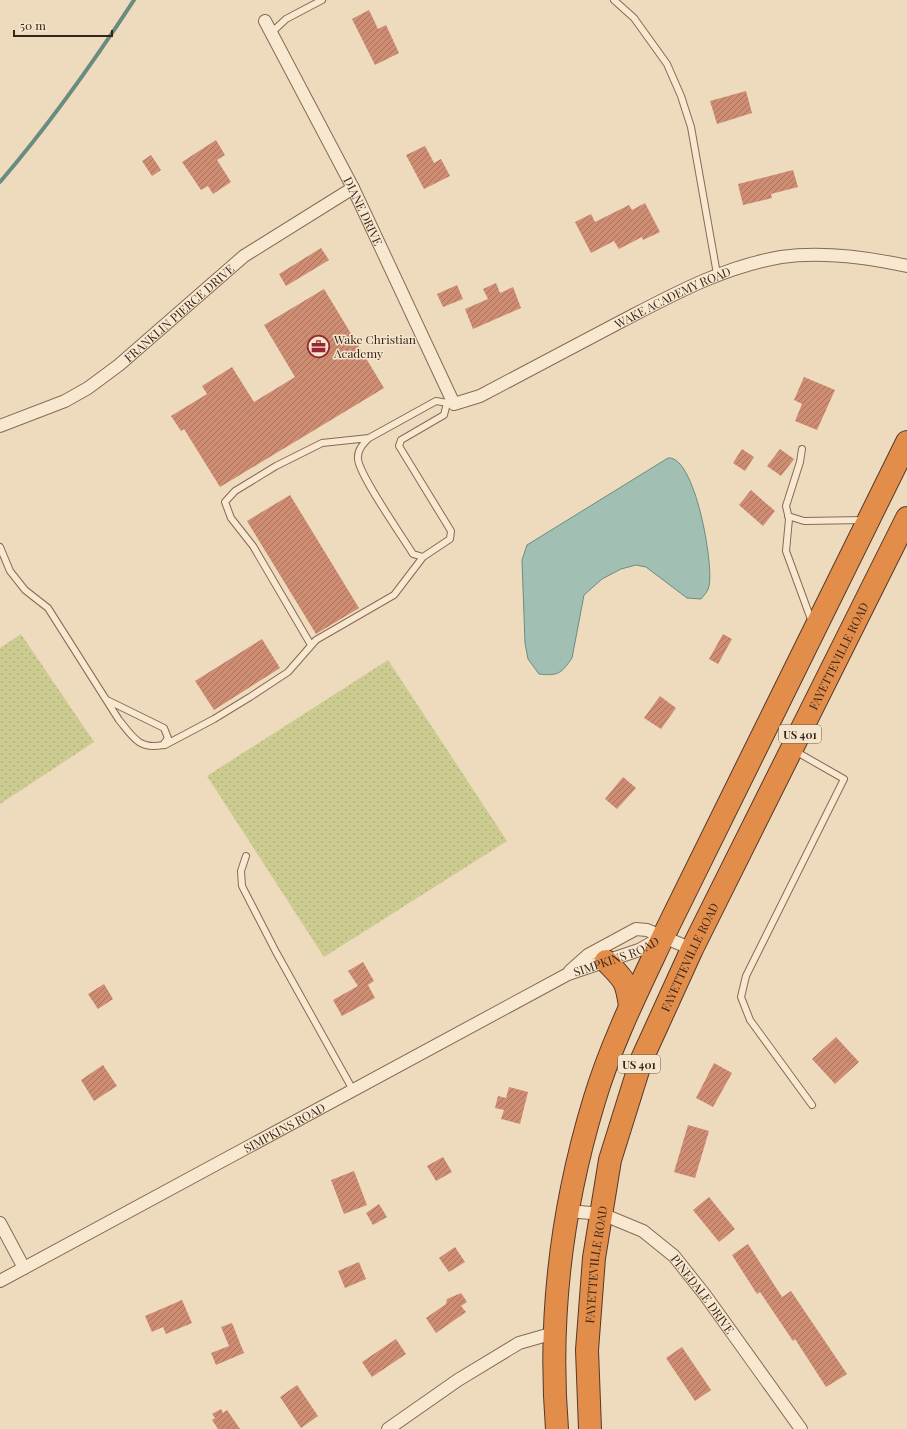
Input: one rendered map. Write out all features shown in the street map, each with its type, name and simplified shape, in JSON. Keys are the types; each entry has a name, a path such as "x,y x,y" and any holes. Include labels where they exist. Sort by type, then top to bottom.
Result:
{"highway":[{"name":"US 401","path":"557,1429 554,1333 560,1257 577,1164 594,1100 630,1006 663,936 907,442"},
{"name":"FAYETTEVILLE ROAD","path":"590,1429 587,1350 594,1258 610,1160 641,1061 692,949 907,518"},
{"path":"606,961 627,986 630,1006"}],"street":[{"name":"DIANE DRIVE","path":"265,21 353,188 450,404"},
{"name":"FRANKLIN PIERCE DRIVE","path":"0,426 65,401 88,388 119,364 244,256 353,188"},
{"name":"WAKE ACADEMY ROAD","path":"450,404 480,396 662,300 717,274 740,266 782,257 820,255 870,258 907,266"},
{"name":"SIMPKINS ROAD","path":"568,974 588,955 636,929 648,930 692,949"},
{"name":"SIMPKINS ROAD","path":"0,1281 568,974 639,950 663,936"},
{"name":"PINEDALE DRIVE","path":"568,1211 602,1214 643,1231 674,1256 705,1295 801,1429"},
{"path":"0,1223 24,1268"},
{"path":"388,1429 458,1380 519,1343 554,1333"}],"lane":[{"path":"271,32 286,19 322,0"},
{"path":"614,0 634,18 667,64 681,96 691,127 717,274"},
{"path":"0,547 10,572 25,590 48,608 119,720 141,745 153,747 163,745 214,719 288,672 316,640 394,596 423,557 450,539 451,531 399,446 401,440 444,415 450,404 436,401 369,438 360,448 358,460 364,476 412,554 423,557"},
{"path":"312,645 253,546 231,518 224,502 235,491 276,466 322,443 369,438"},
{"path":"802,449 800,462 786,506 788,516 786,551 815,629"},
{"path":"788,516 804,520 869,520"},
{"path":"107,700 164,728 168,738 163,745"},
{"path":"792,749 844,779 746,976 742,997 750,1020 812,1106"},
{"path":"246,856 241,871 242,886 276,952 353,1090"}],"green space":[{"path":"21,634 94,742 0,804 0,648"},
{"path":"388,660 507,841 324,957 207,776"}],"shaded area":[{"path":"668,458 678,462 686,474 694,492 705,535 708,557 710,574 707,592 701,599 687,598 646,567 636,565 621,569 602,579 584,595 572,658 562,671 551,675 539,674 528,659 525,643 522,560 527,545"}],"building":[{"path":"369,10 378,29 386,25 399,53 375,65 352,19"},
{"path":"746,91 752,113 717,124 710,101"},
{"path":"216,140 225,155 217,160 231,182 213,194 208,186 201,190 182,162"},
{"path":"425,146 434,163 441,159 450,176 424,189 406,155"},
{"path":"151,155 161,170 152,176 142,161"},
{"path":"793,170 798,187 771,194 772,198 743,205 738,184"},
{"path":"645,203 660,232 643,240 642,237 619,249 614,241 591,253 575,222 591,214 595,222 629,205 632,210"},
{"path":"321,248 329,260 286,286 279,274"},
{"path":"496,283 500,293 513,287 521,308 473,329 465,309 488,299 483,289"},
{"path":"457,285 463,299 443,307 437,294"},
{"path":"324,289 384,388 220,487 184,429 181,431 171,416 207,394 202,386 232,367 254,402 295,377 264,325"},
{"path":"804,377 835,390 817,430 795,421 802,404 794,400"},
{"path":"742,449 754,457 745,471 733,463"},
{"path":"780,449 794,459 781,476 767,466"},
{"path":"751,490 775,511 763,526 739,505"},
{"path":"290,495 359,608 316,634 247,521"},
{"path":"723,634 732,639 718,664 709,659"},
{"path":"262,639 280,668 214,710 195,681"},
{"path":"660,696 676,708 661,729 644,718"},
{"path":"623,777 636,788 617,809 605,799"},
{"path":"363,962 374,981 368,985 375,998 342,1016 333,1000 358,986 348,971"},
{"path":"104,984 113,999 98,1009 88,994"},
{"path":"836,1037 859,1062 835,1084 812,1059"},
{"path":"714,1063 732,1073 713,1107 696,1098"},
{"path":"103,1065 117,1086 94,1101 81,1080"},
{"path":"509,1087 528,1092 520,1124 501,1119 504,1110 495,1108 498,1096 506,1098"},
{"path":"688,1125 709,1131 695,1178 674,1172"},
{"path":"443,1157 452,1172 436,1181 427,1166"},
{"path":"354,1171 367,1205 344,1214 331,1180"},
{"path":"709,1197 735,1229 719,1242 693,1210"},
{"path":"379,1204 387,1217 373,1225 366,1213"},
{"path":"748,1244 782,1297 791,1291 847,1374 826,1387 795,1339 793,1341 760,1292 757,1294 732,1255"},
{"path":"455,1247 465,1262 449,1272 439,1258"},
{"path":"359,1262 366,1279 345,1288 338,1271"},
{"path":"461,1293 467,1302 461,1306 466,1312 436,1333 426,1318 446,1304 447,1299"},
{"path":"182,1300 192,1323 166,1334 163,1327 152,1332 145,1316"},
{"path":"232,1323 244,1353 216,1365 211,1353 229,1346 221,1327"},
{"path":"396,1339 406,1354 372,1377 362,1362"},
{"path":"682,1347 711,1390 695,1401 666,1358"},
{"path":"297,1385 318,1416 301,1428 280,1397"},
{"path":"221,1409 223,1413 227,1410 240,1429 218,1429 212,1420 215,1418 212,1414"}],"waterway":[{"path":"0,182 70,93 134,0"}],"place":[{"name":"Wake Christian Academy","path":"319,346"}]}
